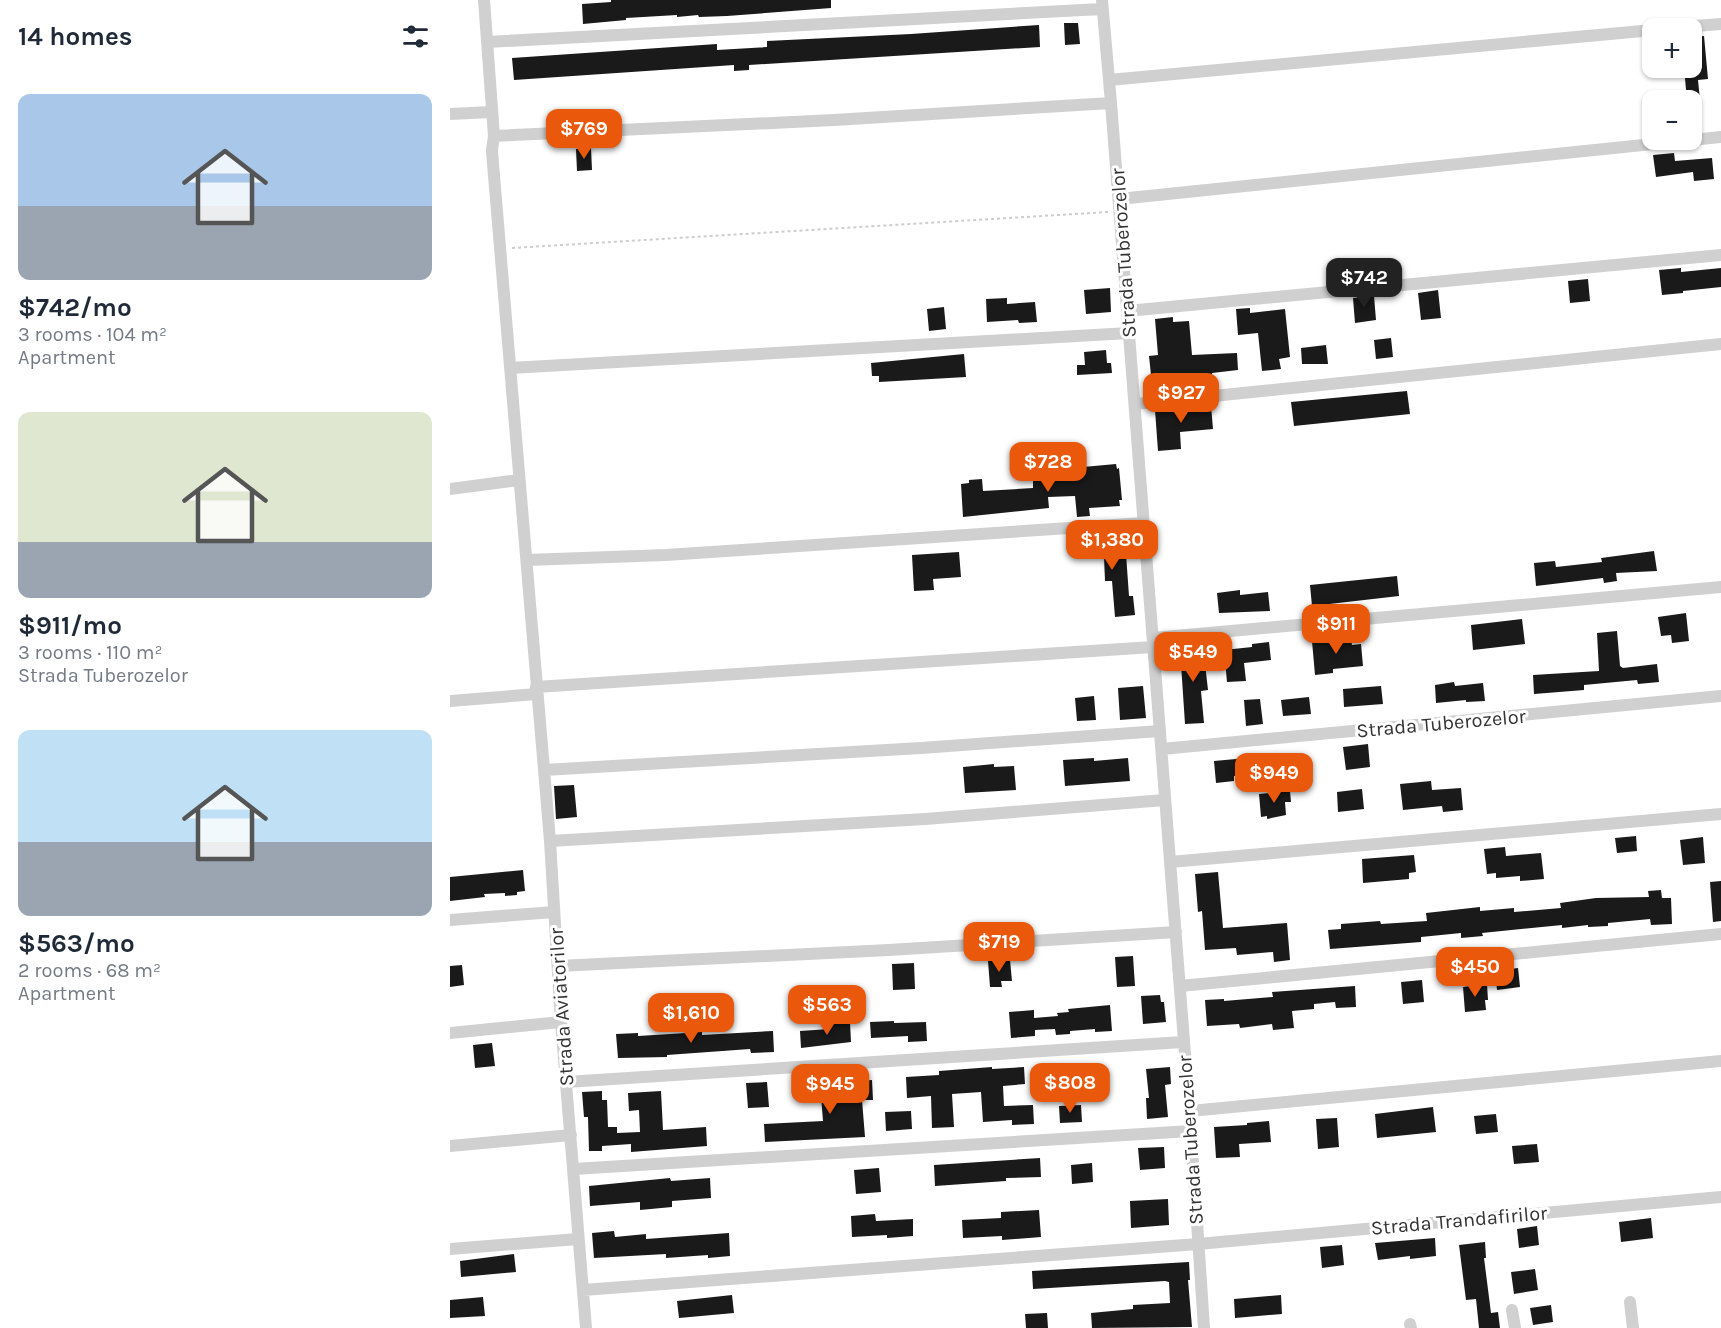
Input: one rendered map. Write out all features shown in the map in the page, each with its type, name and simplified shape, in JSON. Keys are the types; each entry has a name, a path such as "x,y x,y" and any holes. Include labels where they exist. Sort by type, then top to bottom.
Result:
{"street":[{"name":"Strada Aviatorilor","path":"484,0 494,136 492,150 550,841 561,1022 586,1328"},
{"path":"487,42 1102,4"},
{"name":"Strada Tuberozelor","path":"1102,4 1190,1111 1204,1328"},
{"path":"1702,25 1721,24"},
{"path":"1109,80 1642,31"},
{"path":"494,136 834,120 1111,103"},
{"path":"450,114 491,112"},
{"path":"1119,199 1721,137"},
{"path":"1127,311 1721,255"},
{"path":"510,368 1129,333"},
{"path":"1135,404 1721,344"},
{"path":"450,489 519,480"},
{"path":"527,560 666,555 1144,523"},
{"path":"450,701 537,690 1153,642 1721,587"},
{"name":"Strada Tuberozelor","path":"1162,749 1721,696"},
{"path":"544,770 921,748 1160,731"},
{"path":"550,841 925,819 1166,800"},
{"path":"1170,862 1721,814"},
{"path":"450,920 554,912"},
{"path":"558,966 889,950 1176,932"},
{"path":"1180,986 1721,934"},
{"path":"450,1033 561,1022"},
{"path":"566,1082 1183,1042"},
{"path":"1190,1111 1721,1061"},
{"path":"574,1169 1191,1131"},
{"path":"450,1146 571,1135"},
{"name":"Strada Trandafirilor","path":"583,1290 1198,1244 1721,1197"},
{"path":"450,1250 578,1239"},
{"path":"1630,1302 1633,1328"},
{"path":"1512,1310 1515,1328"},
{"path":"577,1328 586,1328"}],"path":[{"path":"500,249 1120,212"}],"building":[{"path":"611,0 831,0 831,8 727,16 677,17 677,15 626,18 626,20 583,24 582,4 611,2"},
{"path":"1064,23 1078,23 1080,44 1065,45"},
{"path":"1039,25 1040,47 749,65 749,70 734,71 734,65 514,80 512,58 717,44 717,50 767,47 767,41"},
{"path":"1702,36 1704,36 1708,79 1698,80 1699,90 1686,90 1685,78 1702,78"},
{"path":"591,148 592,170 577,171 576,149"},
{"path":"1674,153 1675,161 1712,158 1714,179 1694,181 1693,172 1656,177 1653,155"},
{"path":"1681,268 1681,272 1721,268 1721,287 1662,295 1659,270"},
{"path":"1588,279 1590,301 1570,303 1568,281"},
{"path":"1110,288 1111,312 1086,314 1084,290"},
{"path":"1438,290 1441,318 1421,320 1418,293"},
{"path":"1374,296 1376,320 1355,323 1353,298"},
{"path":"1007,298 1007,304 1035,302 1037,322 1019,323 1018,320 987,322 986,299"},
{"path":"944,307 946,329 929,331 927,309"},
{"path":"1250,308 1250,313 1285,309 1290,357 1279,359 1281,369 1262,371 1258,333 1238,335 1236,309"},
{"path":"1173,317 1173,322 1189,321 1192,355 1237,353 1238,370 1197,377 1196,373 1167,377 1167,374 1151,375 1149,356 1158,355 1155,319"},
{"path":"1391,338 1393,357 1376,359 1374,340"},
{"path":"1326,345 1328,364 1302,364 1301,348"},
{"path":"1106,350 1107,363 1111,363 1112,373 1077,375 1077,365 1085,365 1084,352"},
{"path":"964,354 966,377 879,382 879,376 872,376 871,363"},
{"path":"1407,391 1410,414 1294,426 1291,402"},
{"path":"1211,405 1213,429 1180,432 1181,449 1158,451 1155,410"},
{"path":"1116,464 1117,469 1119,468 1122,500 1119,500 1120,506 1089,508 1090,516 1077,517 1075,496 1048,497 1049,508 963,517 961,484 969,483 969,480 982,479 983,491 1033,488 1033,479 1062,477 1061,469"},
{"path":"1125,540 1129,596 1133,596 1135,615 1115,617 1112,581 1105,581 1104,557 1077,559 1076,542"},
{"path":"1654,551 1657,571 1616,573 1617,581 1604,583 1603,578 1536,586 1534,563 1555,561 1556,567 1602,562 1601,558"},
{"path":"959,552 961,577 933,579 934,590 914,591 912,555"},
{"path":"1397,576 1399,596 1312,606 1310,585"},
{"path":"1240,590 1240,595 1268,592 1270,611 1219,613 1217,593"},
{"path":"1686,613 1689,641 1672,643 1671,635 1661,636 1658,617"},
{"path":"1522,619 1525,644 1473,650 1471,625"},
{"path":"1617,631 1620,666 1623,668 1657,664 1659,682 1638,684 1637,680 1584,685 1584,690 1534,694 1533,675 1599,671 1597,633"},
{"path":"1351,638 1352,645 1361,644 1363,666 1333,669 1333,673 1315,675 1312,641"},
{"path":"1269,642 1271,660 1244,663 1246,681 1227,682 1224,650 1252,647 1252,644"},
{"path":"1203,646 1208,690 1201,691 1204,723 1185,724 1180,649"},
{"path":"1454,682 1455,686 1483,683 1485,701 1436,703 1435,685"},
{"path":"1143,686 1146,718 1120,720 1118,688"},
{"path":"1381,686 1383,704 1344,707 1343,689"},
{"path":"1094,696 1096,720 1077,721 1075,698"},
{"path":"1309,697 1311,714 1283,716 1281,700"},
{"path":"1260,699 1263,724 1246,726 1244,700"},
{"path":"1368,744 1370,767 1346,770 1343,747"},
{"path":"1263,753 1265,772 1234,776 1234,781 1216,783 1214,761 1247,758 1246,755"},
{"path":"1094,758 1094,761 1128,758 1130,781 1065,786 1063,760"},
{"path":"994,764 994,767 1014,766 1016,790 965,793 963,767"},
{"path":"1431,781 1432,790 1461,788 1463,810 1443,812 1442,806 1403,810 1400,784"},
{"path":"574,785 577,817 556,819 554,786"},
{"path":"1362,789 1364,809 1338,812 1337,792"},
{"path":"1290,791 1291,802 1285,802 1286,815 1267,819 1267,816 1261,817 1259,794"},
{"path":"1636,836 1637,851 1617,853 1615,838"},
{"path":"1703,837 1705,863 1683,865 1680,840"},
{"path":"1505,847 1506,856 1541,853 1544,879 1520,881 1520,876 1496,878 1496,873 1487,874 1484,849"},
{"path":"1414,855 1416,872 1409,873 1409,879 1363,883 1362,859"},
{"path":"523,870 525,891 517,892 517,895 484,894 485,897 450,901 450,877"},
{"path":"1218,872 1223,928 1287,923 1290,960 1274,962 1273,952 1237,955 1236,948 1205,950 1202,911 1198,912 1195,874"},
{"path":"1721,881 1721,921 1713,922 1710,882"},
{"path":"1661,890 1662,898 1671,898 1672,924 1651,925 1650,919 1608,923 1608,926 1588,927 1588,925 1562,928 1562,925 1482,933 1483,936 1461,938 1461,933 1421,937 1421,942 1330,949 1328,930 1341,929 1341,924 1427,921 1426,913 1480,907 1480,911 1514,908 1514,912 1561,908 1560,903 1596,898 1649,897 1648,891"},
{"path":"1133,956 1135,986 1117,987 1115,957"},
{"path":"1010,960 1012,981 1001,981 1002,987 990,987 988,961"},
{"path":"914,963 915,989 893,990 892,964"},
{"path":"462,965 464,985 450,987 450,966"},
{"path":"1518,968 1520,987 1497,990 1495,971"},
{"path":"1422,980 1424,1002 1403,1004 1401,982"},
{"path":"1487,984 1486,1010 1465,1012 1463,987"},
{"path":"1355,986 1356,1007 1336,1008 1335,1002 1314,1004 1314,1009 1292,1011 1294,1028 1273,1030 1272,1024 1240,1028 1239,1024 1207,1026 1205,1000 1224,999 1224,1001 1273,997 1272,992"},
{"path":"1160,995 1161,1002 1164,1002 1166,1022 1143,1024 1141,996"},
{"path":"1110,1005 1112,1031 1095,1032 1095,1029 1070,1031 1070,1034 1056,1035 1055,1029 1035,1030 1035,1036 1011,1038 1009,1012 1034,1010 1034,1018 1058,1016 1057,1013 1069,1012 1068,1009"},
{"path":"894,1021 894,1023 926,1022 927,1041 908,1042 908,1036 871,1038 870,1022"},
{"path":"850,1022 851,1042 801,1048 800,1031 829,1029 829,1024"},
{"path":"773,1031 774,1052 751,1053 750,1049 667,1055 667,1057 618,1058 616,1034 638,1033 638,1036 702,1032 702,1035"},
{"path":"492,1043 495,1066 475,1068 473,1045"},
{"path":"992,1067 992,1069 1024,1067 1025,1084 1003,1086 1004,1106 1033,1105 1034,1124 1012,1125 1012,1120 983,1122 981,1092 952,1094 954,1127 932,1128 931,1096 907,1098 906,1077 939,1075 939,1071"},
{"path":"1170,1067 1171,1084 1165,1085 1168,1117 1147,1119 1146,1098 1149,1098 1146,1069"},
{"path":"872,1080 873,1100 862,1100 865,1137 765,1142 764,1124 823,1121 820,1083"},
{"path":"767,1082 769,1107 748,1108 746,1083"},
{"path":"602,1091 602,1100 607,1100 608,1127 617,1127 617,1133 640,1132 639,1110 629,1111 628,1093 661,1091 663,1130 706,1127 707,1146 631,1152 631,1144 602,1146 602,1151 589,1151 588,1117 584,1117 582,1092"},
{"path":"1081,1105 1082,1122 1060,1123 1059,1106"},
{"path":"1433,1107 1436,1132 1377,1138 1375,1114"},
{"path":"911,1111 912,1129 886,1131 885,1112"},
{"path":"1496,1114 1498,1132 1476,1134 1474,1116"},
{"path":"1337,1118 1339,1147 1318,1149 1316,1119"},
{"path":"1269,1121 1271,1142 1239,1144 1240,1157 1216,1158 1214,1127"},
{"path":"1537,1144 1539,1162 1514,1164 1512,1146"},
{"path":"1164,1147 1165,1168 1140,1170 1138,1148"},
{"path":"1040,1158 1041,1177 1006,1178 1006,1181 935,1186 934,1165"},
{"path":"1092,1163 1093,1182 1072,1184 1071,1165"},
{"path":"879,1168 881,1192 856,1194 854,1170"},
{"path":"670,1178 671,1181 710,1178 711,1198 672,1201 672,1207 640,1210 640,1202 590,1206 589,1186"},
{"path":"1168,1199 1169,1225 1131,1228 1130,1201"},
{"path":"1039,1210 1041,1237 1002,1240 1002,1236 963,1238 962,1220 1001,1218 1001,1212"},
{"path":"875,1214 876,1221 913,1219 913,1236 852,1237 851,1216"},
{"path":"1651,1218 1653,1238 1621,1242 1619,1222"},
{"path":"1537,1226 1539,1245 1519,1248 1517,1229"},
{"path":"614,1231 615,1237 646,1234 646,1239 729,1233 730,1256 666,1258 666,1254 594,1258 592,1233"},
{"path":"1435,1238 1436,1256 1378,1260 1375,1243"},
{"path":"1485,1242 1486,1258 1484,1258 1491,1313 1498,1312 1500,1328 1479,1328 1476,1299 1466,1300 1459,1245"},
{"path":"1342,1245 1344,1265 1322,1268 1320,1247"},
{"path":"514,1254 516,1272 461,1277 460,1261"},
{"path":"1189,1262 1190,1280 1188,1280 1192,1327 1092,1328 1091,1313 1133,1309 1133,1305 1170,1303 1169,1282 1165,1281 1033,1289 1032,1271"},
{"path":"1535,1269 1538,1290 1514,1294 1511,1272"},
{"path":"732,1295 734,1313 679,1318 677,1301"},
{"path":"1281,1295 1282,1314 1235,1318 1234,1299"},
{"path":"483,1297 485,1316 450,1318 450,1300"},
{"path":"1551,1305 1553,1322 1533,1325 1530,1308"},
{"path":"1047,1313 1048,1328 1026,1328 1025,1314"}]}
